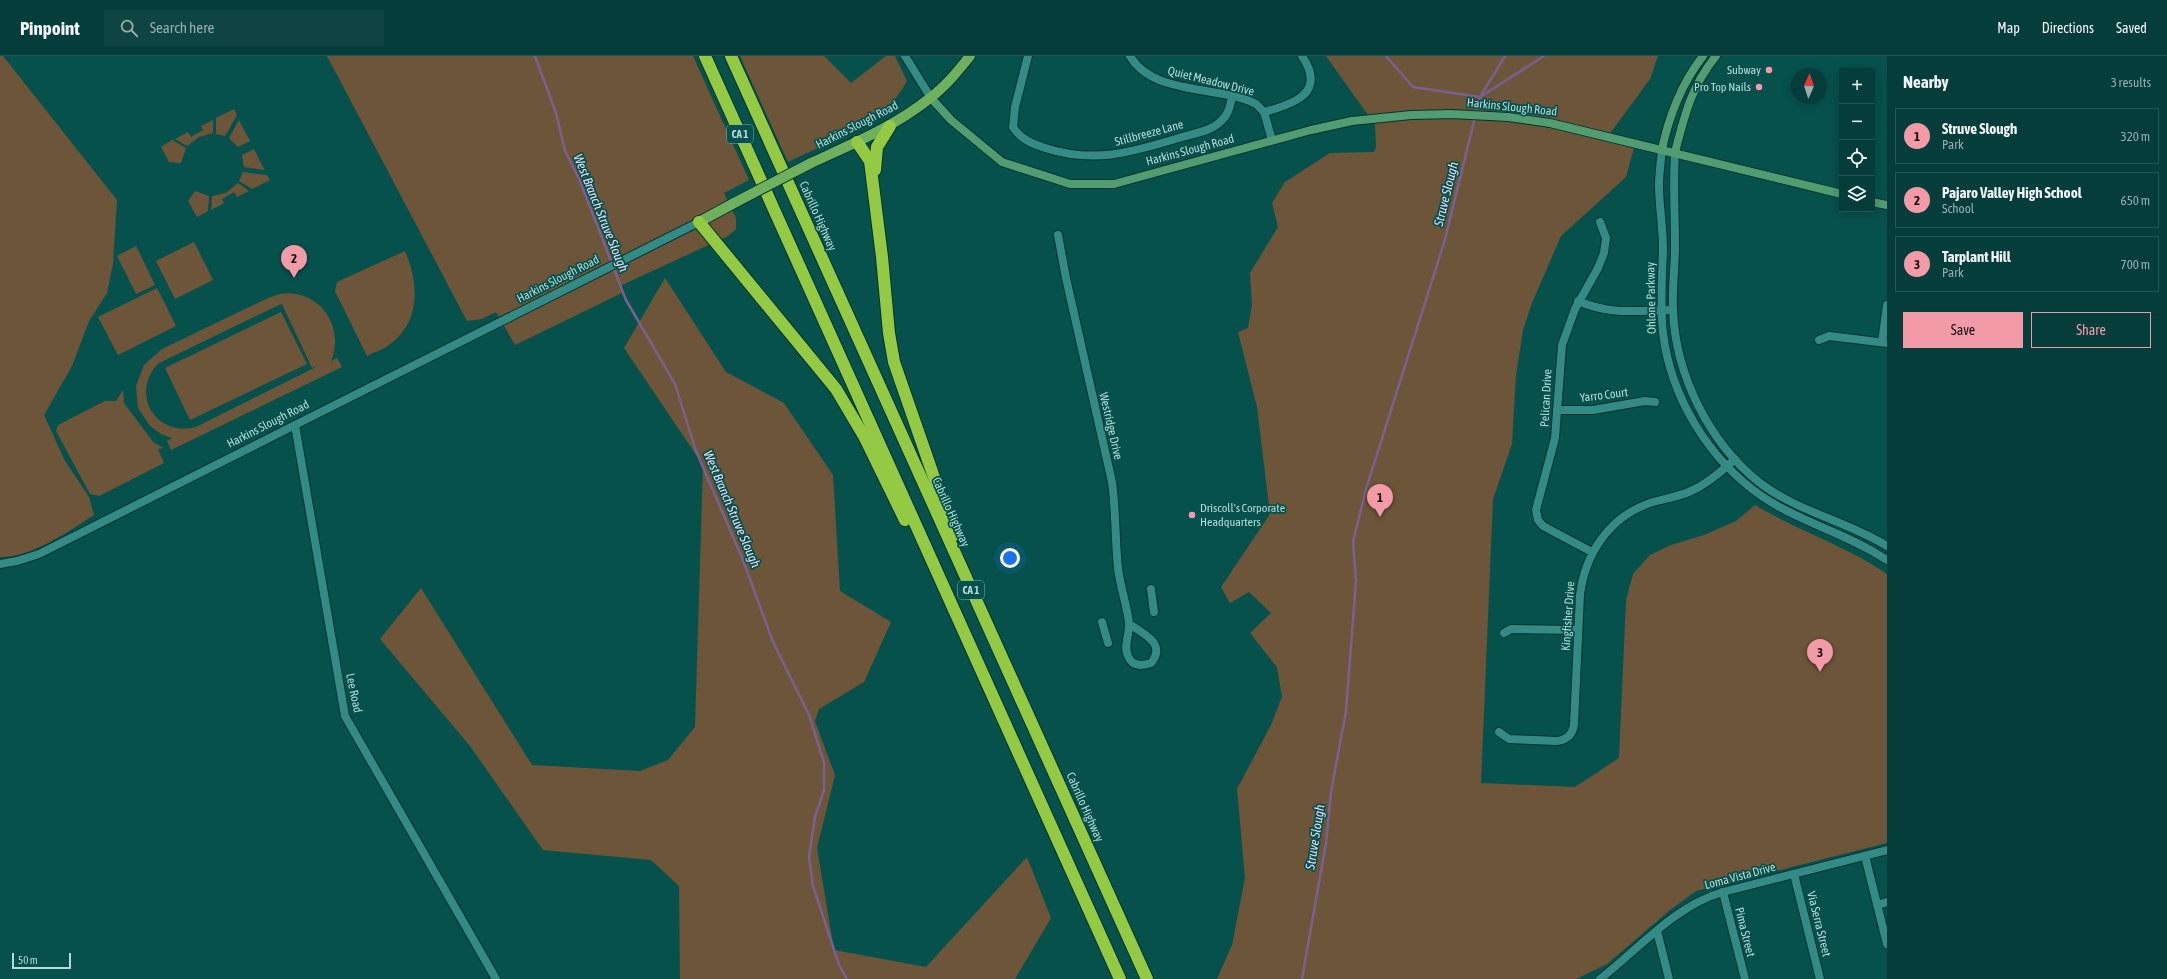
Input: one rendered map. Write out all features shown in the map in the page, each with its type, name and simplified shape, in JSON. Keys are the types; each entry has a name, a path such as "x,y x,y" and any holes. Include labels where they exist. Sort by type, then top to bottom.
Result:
{"highway":[{"name":"CA 1","path":"705,56 1120,979"},
{"name":"Cabrillo Highway","path":"730,56 1147,979"},
{"path":"890,126 877,147 875,163 889,333 894,362 972,592"},
{"path":"857,142 870,161 882,257"},
{"path":"699,222 836,389 865,438 910,529 937,571"}],"main road":[{"path":"931,98 970,56"},
{"name":"Ohlone Parkway","path":"1662,149 1666,130 1680,92 1693,69 1703,56"},
{"name":"Ohlone Parkway","path":"1675,152 1691,94 1702,73 1716,56"},
{"name":"Harkins Slough Road","path":"699,222 811,163 890,126 931,98 951,120 1002,162 1070,184 1114,184 1272,140 1352,121 1432,114 1494,116 1550,123 1622,139 1839,193"},
{"path":"1875,203 1887,205"}],"street":[{"path":"905,56 931,98"},
{"name":"Stillbreeze Lane","path":"1028,56 1015,107 1013,127 1020,136 1029,142 1062,153 1084,156 1122,154 1212,128 1226,116 1232,97"},
{"name":"Quiet Meadow Drive","path":"1130,56 1140,70 1155,79 1252,102 1264,112"},
{"path":"1272,140 1264,112 1292,104 1306,93 1310,81 1310,72 1302,56"},
{"name":"Ohlone Parkway","path":"1662,149 1659,185 1662,235 1661,310 1665,344 1678,391 1697,428 1726,466 1751,488 1781,508 1859,543 1887,560"},
{"name":"Ohlone Parkway","path":"1675,152 1673,194 1675,236 1673,310 1678,350 1693,394 1715,433 1735,459 1769,489 1812,511 1861,532 1887,546"},
{"name":"Harkins Slough Road","path":"0,564 17,561 39,554 699,222"},
{"name":"Pelican Drive","path":"1592,552 1543,526 1537,517 1537,506 1554,445 1562,345 1578,301 1598,268 1604,253 1606,238 1600,222"},
{"name":"Westridge Drive","path":"1058,235 1066,278 1112,482 1116,508 1118,568 1130,624 1126,648 1131,661 1137,665 1151,663 1156,658 1158,650 1156,644 1151,638 1130,624"},
{"path":"1578,301 1612,312 1673,310"},
{"path":"1819,340 1829,336 1884,343 1887,305"},
{"name":"Yarro Court","path":"1557,410 1593,410 1644,401 1654,402"},
{"name":"Lee Road","path":"295,425 345,716 496,979"},
{"name":"Kingfisher Drive","path":"1499,732 1509,739 1562,741 1570,735 1574,724 1581,586 1592,552 1605,534 1633,511 1648,504 1689,492 1704,484 1735,459"},
{"path":"1151,589 1154,612"},
{"path":"1102,622 1108,643"},
{"path":"1504,633 1511,629 1578,630"},
{"name":"Loma Vista Drive","path":"1600,979 1692,904 1723,892 1887,850"},
{"path":"1865,856 1887,944"},
{"name":"Via Serra Street","path":"1794,874 1820,979"},
{"name":"Pima Street","path":"1723,892 1745,979"},
{"path":"1877,905 1887,902"},
{"path":"1657,931 1669,979"}],"shaded area":[{"path":"0,56 3,56 117,200 113,264 107,293 89,321 72,366 44,415 65,461 89,497 94,515 61,536 37,548 12,556 0,557"},
{"path":"327,56 693,56 749,180 724,193 736,218 736,229 728,236 622,285 622,293 515,345 496,312 482,319 467,321"},
{"path":"740,56 824,56 851,83 886,56 895,56 907,81 897,96 885,109 870,120 838,139 788,162"},
{"name":"Struve Slough","path":"1326,56 1658,56 1650,79 1606,139 1635,144 1626,177 1561,236 1532,303 1523,330 1516,375 1512,444 1493,499 1481,783 1575,787 1619,758 1626,600 1633,574 1650,555 1671,545 1704,535 1736,521 1755,505 1788,523 1855,555 1887,574 1887,843 1696,891 1670,910 1607,964 1576,979 1217,979 1232,945 1245,878 1237,789 1271,725 1282,697 1277,667 1250,633 1271,613 1249,592 1230,603 1221,587 1270,514 1257,407 1238,332 1248,328 1252,305 1250,273 1278,227 1272,203 1285,182 1330,153 1374,152 1376,147 1375,125"},
{"path":"234,109 237,115 225,136 216,134 216,118"},
{"path":"213,120 213,133 199,137 187,146 175,139 188,132 191,137 203,130 201,126"},
{"path":"239,120 250,141 238,147 229,138"},
{"path":"172,140 186,148 181,163 169,162 161,147"},
{"path":"254,149 264,170 244,167 242,155"},
{"path":"243,172 267,175 270,180 252,189 239,181"},
{"path":"238,183 249,191 237,197 234,192 222,199 224,203 211,210 212,196 226,193"},
{"path":"195,191 209,196 208,211 197,217 188,201"},
{"path":"194,242 213,280 175,299 156,261"},
{"path":"136,246 155,285 136,294 117,256"},
{"path":"405,251 410,263 415,289 412,314 407,325 399,336 387,347 367,356 335,291 337,282"},
{"name":"West Branch Struve Slough","path":"665,278 726,372 784,403 833,475 840,591 891,622 864,682 819,709 815,721 835,775 817,848 834,950 926,967 1027,857 1051,918 1015,979 680,979 679,886 651,860 543,850 470,746 380,639 421,588 532,765 640,771 668,760 695,727 703,465 624,348"},
{"path":"157,288 176,326 118,355 98,317"},
{"path":"280,294 294,294 306,297 317,303 325,312 335,335 335,348 331,361 337,358 342,367 171,450 167,441 172,438 161,434 150,426 138,408 136,386 144,365 162,349 268,298","holes":["282,304 312,368 317,365 314,368 196,427 181,429 169,426 158,419 151,410 147,399 146,387 150,375 159,363"]},
{"path":"281,312 307,364 190,420 165,368"},
{"path":"123,390 124,403 154,443 164,448 158,449 164,463 99,496 90,494 56,431 58,425 105,401 116,401"}],"waterway":[{"name":"West Branch Struve Slough","path":"535,56 556,113 565,151 580,181 626,300 675,384 696,451 743,560 773,642 809,715 824,762 824,790 815,817 809,857 813,886 839,965 847,979"},
{"path":"1386,56 1413,87 1480,97 1505,56"},
{"name":"Struve Slough","path":"1302,979 1326,843 1331,792 1346,711 1356,581 1353,542 1366,489 1444,243 1480,97 1544,56"}],"place":[{"name":"Subway","path":"1769,70"},
{"name":"Pro Top Nails","path":"1759,87"},
{"name":"Pajaro Valley High School","path":"294,278"},
{"name":"Driscoll's Corporate Headquarters","path":"1192,515"},
{"name":"Struve Slough","path":"1380,517"},
{"name":"Tarplant Hill","path":"1820,672"}]}
